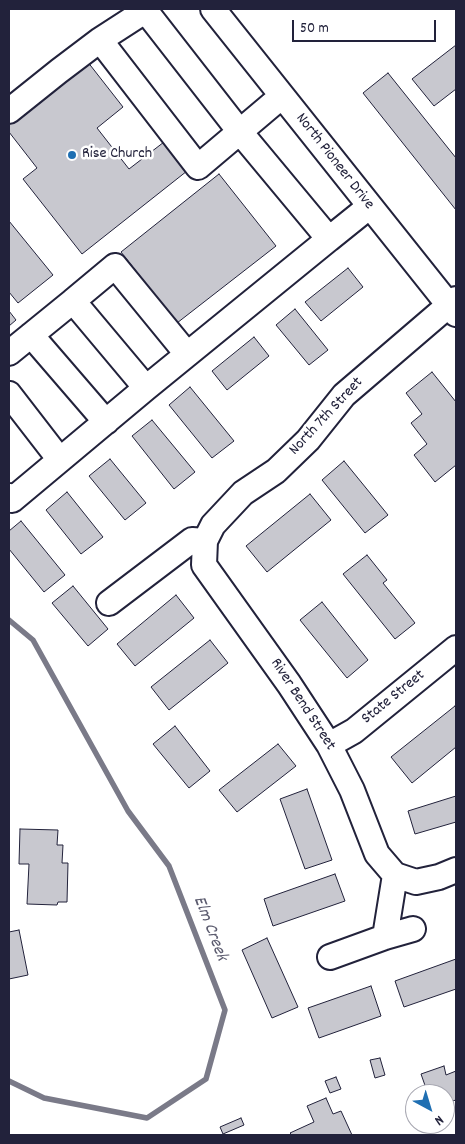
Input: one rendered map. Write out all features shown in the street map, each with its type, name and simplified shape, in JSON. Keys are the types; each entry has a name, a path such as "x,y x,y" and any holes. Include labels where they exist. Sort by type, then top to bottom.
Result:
{"street":[{"name":"North Pioneer Drive","path":"213,9 370,206 454,306"},
{"path":"9,111 100,40 146,10 240,132 329,239"},
{"path":"100,40 198,167 282,96"},
{"path":"9,496 12,500 187,354 370,206"},
{"path":"9,353 115,266 187,354"},
{"path":"73,301 146,388"},
{"name":"North 7th Street","path":"204,541 213,525 243,493 276,471 308,440 344,395 454,306"},
{"path":"31,335 106,422"},
{"path":"9,394 60,460"},
{"path":"109,603 192,540 204,541"},
{"name":"River Bend Street","path":"204,541 204,565 289,684 329,745 352,790 378,854 395,875"},
{"name":"State Street","path":"329,745 354,731 456,648"},
{"path":"385,937 395,875 416,882 439,877 456,870"},
{"path":"330,957 413,929"}],"building":[{"path":"456,45 456,89 434,106 412,79"},
{"name":"Rise Church","path":"87,61 123,107 97,128 129,169 164,142 187,171 82,254 23,179 37,168 9,132 9,122"},
{"path":"388,73 456,158 456,210 363,93"},
{"path":"219,174 276,246 177,323 121,252"},
{"path":"9,221 53,275 18,303 9,292"},
{"path":"348,268 363,287 321,321 305,302"},
{"path":"295,309 328,350 309,365 276,325"},
{"path":"9,311 16,320 9,326"},
{"path":"254,337 269,356 227,390 212,371"},
{"path":"432,372 456,402 456,465 435,482 414,455 427,444 411,423 422,414 406,393"},
{"path":"190,387 234,441 212,458 169,405"},
{"path":"152,420 195,472 174,489 132,436"},
{"path":"110,459 146,503 125,520 89,476"},
{"path":"344,461 388,515 365,533 322,480"},
{"path":"67,492 103,537 81,554 46,510"},
{"path":"310,494 331,520 267,572 246,546"},
{"path":"21,521 65,575 44,592 9,549 9,531"},
{"path":"367,555 387,580 383,583 415,623 395,639 343,574"},
{"path":"73,586 108,629 88,646 52,603"},
{"path":"176,595 194,618 135,666 117,644"},
{"path":"322,602 368,660 347,678 300,620"},
{"path":"210,640 228,663 169,710 151,687"},
{"path":"455,706 456,747 412,783 391,757"},
{"path":"175,726 210,771 189,788 153,744"},
{"path":"278,744 296,766 237,812 219,790"},
{"path":"307,789 332,860 305,869 280,799"},
{"path":"456,796 456,822 415,834 408,811"},
{"path":"20,829 58,830 57,845 63,845 62,863 68,863 67,902 58,902 57,905 27,904 29,864 19,864"},
{"path":"335,874 345,901 273,926 264,899"},
{"path":"19,930 28,975 9,979 9,932"},
{"path":"267,938 298,1007 272,1018 242,950"},
{"path":"456,959 456,989 404,1007 395,981"},
{"path":"371,986 381,1016 319,1038 308,1008"},
{"path":"380,1058 385,1075 375,1078 370,1060"},
{"path":"444,1066 446,1075 456,1071 456,1100 455,1084 424,1084 421,1074"},
{"path":"336,1077 341,1089 330,1093 325,1081"},
{"path":"326,1098 333,1114 341,1111 352,1135 292,1135 290,1133 314,1122 307,1106"},
{"path":"241,1118 244,1125 223,1134 220,1127"}],"waterway":[{"name":"Elm Creek","path":"9,620 33,640 128,811 169,866 225,1010 206,1079 147,1118 44,1098 9,1081"}],"place":[{"name":"Rise Church","path":"72,155"}]}
